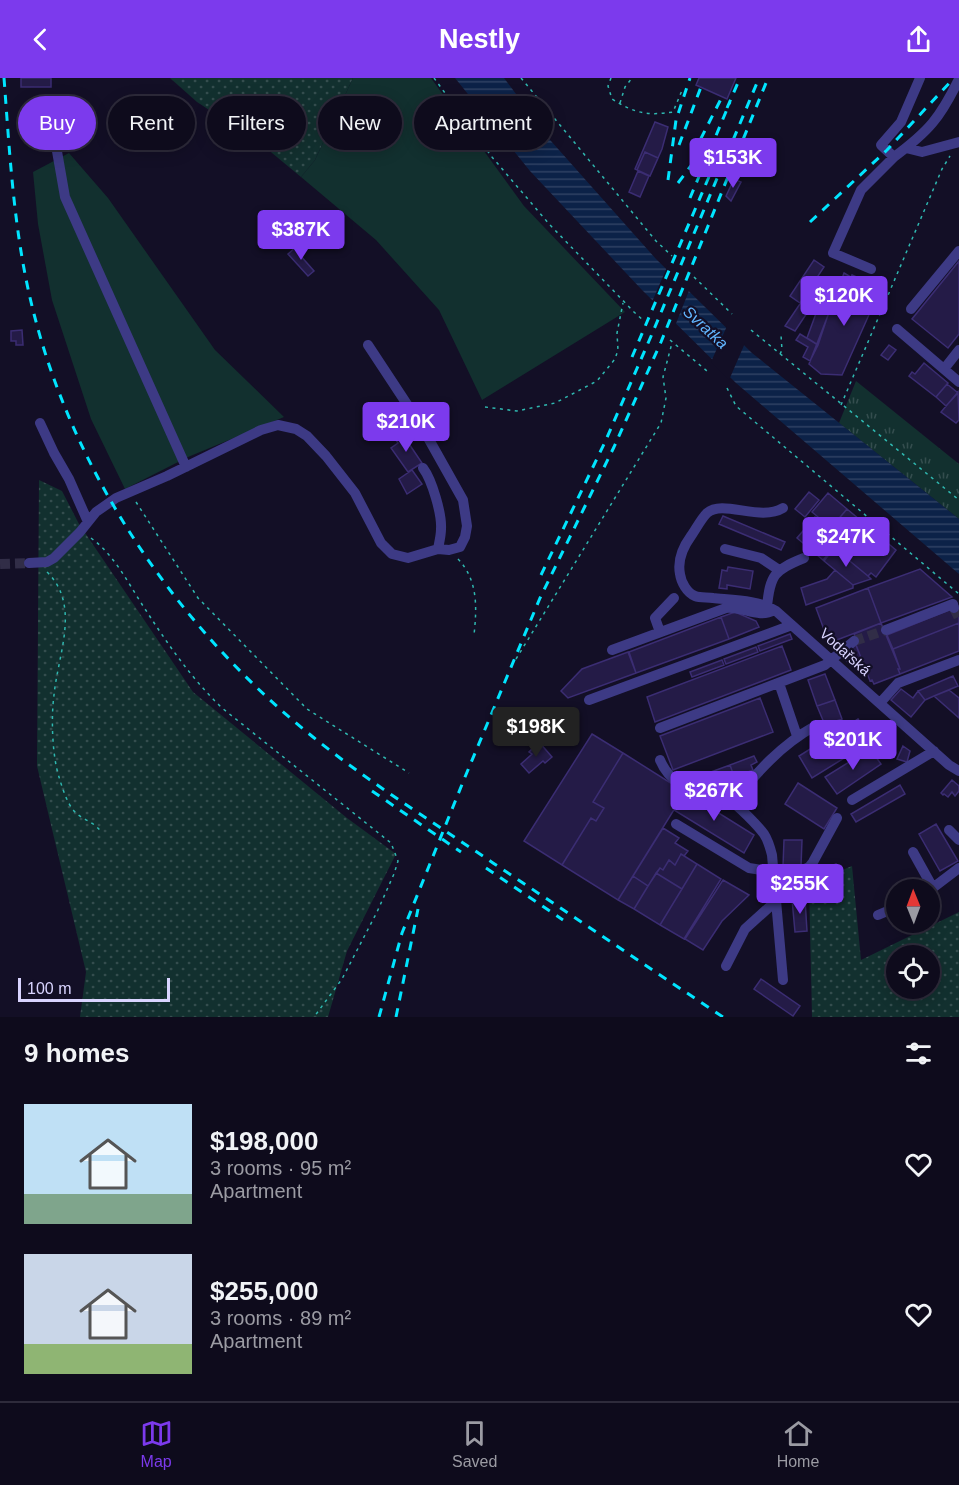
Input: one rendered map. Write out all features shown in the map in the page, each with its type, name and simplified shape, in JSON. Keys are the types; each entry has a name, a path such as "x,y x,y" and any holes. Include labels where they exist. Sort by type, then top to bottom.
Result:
{"street":[{"path":"894,157 881,145 901,122 920,78"},
{"path":"871,269 832,253 861,190 937,119 959,79"},
{"path":"906,148 922,152 959,142"},
{"path":"57,150 65,197 186,467"},
{"path":"911,309 959,251"},
{"path":"897,329 959,382"},
{"path":"34,563 47,562 54,558 96,512 116,498 261,430 278,425 291,426 307,436 342,476 355,493 386,549 400,558 408,558 438,549 449,550 460,547 467,526 463,500 422,427 368,345"},
{"path":"944,369 959,350"},
{"path":"40,423 88,522"},
{"path":"423,468 429,477 437,507 441,529 438,549"},
{"name":"Vodařská","path":"783,508 775,513 722,508 707,513 685,544 679,561 681,579 693,596 729,599 770,608 959,771"},
{"path":"725,549 761,558 779,570"},
{"path":"612,650 726,608 764,614 770,608 770,581 779,570 804,558"},
{"path":"660,633 655,618 674,598"},
{"path":"886,630 953,604 954,608"},
{"path":"589,700 792,625"},
{"path":"660,728 832,661 854,640"},
{"path":"880,703 898,683 959,660"},
{"path":"779,683 798,736"},
{"path":"733,802 766,762 798,736 815,726"},
{"path":"852,800 934,751"},
{"path":"660,760 670,776 688,788 733,802 763,832 770,844 783,980"},
{"path":"676,824 749,868 774,872 801,871 809,867 829,836 837,818"},
{"path":"949,830 959,840"},
{"path":"913,852 926,879"},
{"path":"940,882 959,868"},
{"path":"726,966 745,929 776,901"},
{"path":"878,915 886,912"}],"path":[{"path":"434,78 492,157 550,225 644,321"},
{"path":"521,78 656,241 672,256"},
{"path":"611,78 609,92 612,99 636,112 652,115 673,112 682,88"},
{"path":"620,104 625,87 632,78"},
{"path":"842,405 942,169 953,152"},
{"path":"694,277 732,314"},
{"path":"485,407 517,411 555,403 597,381 615,359 618,350 617,333 624,302"},
{"path":"751,330 959,500"},
{"path":"780,355 782,335"},
{"path":"516,659 661,423 666,398 663,377 671,342 707,371"},
{"path":"727,388 736,406 959,594"},
{"path":"129,491 198,598 298,700 409,773"},
{"path":"80,532 102,548 197,684 222,708 391,843 398,861 394,874 342,979 315,1017"},
{"path":"449,550 465,566 472,577 476,606 474,634"},
{"path":"34,563 57,584 65,603 64,635 53,699 55,756 59,776 74,811 93,822 102,833"}],"green space":[{"path":"170,78 353,78 345,96 318,96 320,150 315,160 301,177 268,150 306,150 306,96 207,96 207,109 195,100 195,96 190,96"},
{"path":"353,78 431,78 444,96 414,96 414,150 483,150 524,206 625,312 482,400 439,310 376,240 301,177 315,160 320,150 402,150 402,96 345,96"},
{"path":"69,153 108,198 215,350 284,417 188,457 125,489 91,419 52,300 38,224 33,172"},
{"path":"856,381 959,464 959,519 839,423"},
{"path":"39,480 62,491 79,524 193,692 347,818 396,854 347,951 328,1017 80,1017 86,972 37,766"},
{"path":"852,866 861,960 886,948 886,999 940,999 940,945 892,945 916,933 940,933 940,921 959,912 959,1017 812,1017 809,884"}],"water":[{"path":"455,78 504,78 517,96 470,96"},
{"name":"Svratka","path":"553,143 656,259 752,353 959,519 959,574 736,383 642,290 513,150 553,150"}],"pier":[{"path":"668,265 690,288 675,326 652,302"},
{"path":"727,326 745,343 729,380 711,362"}],"building":[{"path":"21,78 51,78 51,87 21,87"},
{"path":"699,78 736,78 727,99 696,85"},
{"path":"655,122 668,127 662,149 658,158 645,152 637,170 635,169"},
{"path":"645,152 658,158 650,176 637,170"},
{"path":"638,171 649,176 640,197 629,192"},
{"path":"734,179 741,182 731,201 726,196"},
{"path":"296,247 314,271 308,276 288,254"},
{"path":"814,260 824,267 800,303 790,296"},
{"path":"959,261 959,334 948,348 912,319"},
{"path":"844,273 851,277 840,302 834,300"},
{"path":"852,275 881,288 842,375 821,374 809,364 834,300 840,302"},
{"path":"806,295 815,301 795,331 785,326"},
{"path":"818,308 829,312 818,345 807,338"},
{"path":"22,330 23,345 16,345 16,341 11,341 11,331"},
{"path":"800,334 818,345 810,361 803,357 808,347 796,340"},
{"path":"889,345 896,350 888,360 881,355"},
{"path":"924,363 948,383 936,397 909,376 912,372 915,374"},
{"path":"947,384 958,393 946,406 936,397"},
{"path":"958,392 959,420 956,423 941,412"},
{"path":"401,432 422,463 408,472 391,448 398,443 394,437"},
{"path":"412,470 422,484 407,494 399,479"},
{"path":"809,492 819,500 805,517 795,509"},
{"path":"828,493 847,509 831,528 812,512"},
{"path":"847,509 896,550 876,577 871,573 868,576 834,548 842,539 830,529"},
{"path":"723,516 785,542 781,550 719,524"},
{"path":"815,517 842,539 823,560 797,538"},
{"path":"834,548 871,579 853,585 824,561"},
{"path":"728,567 753,571 750,589 727,585 727,589 719,588 722,570 727,571"},
{"path":"920,569 952,597 881,623 868,588"},
{"path":"835,570 853,585 853,588 806,605 801,588 827,579"},
{"path":"868,588 881,623 829,643 816,608"},
{"path":"959,606 959,623 893,649 887,635"},
{"path":"735,612 756,621 759,627 729,639 721,617"},
{"path":"721,617 729,639 636,673 629,652"},
{"path":"881,623 900,674 874,684 872,680 870,681 853,637 854,634"},
{"path":"959,623 959,651 900,674 893,649"},
{"path":"790,634 792,639 760,651 758,646"},
{"path":"855,643 862,660 855,669 842,657"},
{"path":"782,646 791,670 655,722 647,697"},
{"path":"756,647 758,652 726,664 724,659"},
{"path":"628,652 636,673 568,698 561,691 582,669"},
{"path":"722,660 724,665 692,677 690,672"},
{"path":"825,674 835,700 817,706 808,680"},
{"path":"953,676 958,686 925,700 918,691"},
{"path":"901,689 913,698 918,691 925,700 911,717 891,700"},
{"path":"949,690 959,698 959,718 934,696"},
{"path":"760,698 773,732 673,770 660,736"},
{"path":"835,700 842,719 825,725 817,706"},
{"path":"858,719 870,742 812,778 799,756"},
{"path":"592,734 623,753 593,802 604,808 596,821 591,818 562,865 524,841"},
{"path":"539,742 552,757 545,763 543,761 529,773 521,764 532,754 529,752"},
{"path":"903,746 910,751 907,762 897,759"},
{"path":"870,749 881,764 837,794 825,777"},
{"path":"623,753 685,792 618,900 562,865 591,818 596,821 604,808 593,802"},
{"path":"754,756 757,762 751,765 753,770 735,779 730,765"},
{"path":"730,765 735,779 716,787 711,772"},
{"path":"952,780 959,786 959,791 955,796 952,792 948,797 943,795 941,793"},
{"path":"798,783 837,808 824,829 785,804"},
{"path":"900,785 905,794 856,822 851,814"},
{"path":"685,792 754,835 744,853 674,810"},
{"path":"936,824 958,861 940,871 919,834"},
{"path":"663,828 679,838 675,843 688,851 684,856 681,854 675,865 669,860 663,870 660,868 648,886 633,876"},
{"path":"784,840 802,840 801,866 783,866"},
{"path":"681,854 697,864 682,889 656,873 660,868 663,870 669,860 675,865"},
{"path":"697,864 721,879 684,939 660,925"},
{"path":"836,864 838,870 816,879 817,872"},
{"path":"656,873 682,889 660,925 634,909"},
{"path":"633,876 648,886 634,909 618,900"},
{"path":"723,880 749,895 722,921 703,950 685,939"},
{"path":"792,899 805,899 807,931 795,932"},
{"path":"761,979 800,1006 793,1016 754,989"}],"tunnel":[{"path":"0,564 29,563"},
{"path":"954,608 959,618"},
{"path":"854,641 886,630"}],"railway":[{"path":"4,78 14,197 22,256 34,314 53,375 77,435 106,492 140,548 178,600 220,649 265,695 335,754 402,802 723,1017"},
{"path":"668,180 676,120 690,78"},
{"path":"727,108 740,78"},
{"path":"541,575 605,442 759,78"},
{"path":"379,1017 402,933 465,777 540,598 614,447 661,342 768,78"},
{"path":"810,222 887,150 954,78"},
{"path":"679,145 701,87"},
{"path":"693,154 722,97"},
{"path":"690,198 730,102"},
{"path":"678,183 705,147"},
{"path":"632,357 717,158"},
{"path":"372,791 461,852"},
{"path":"486,868 563,920"},
{"path":"396,1017 418,909"}]}
